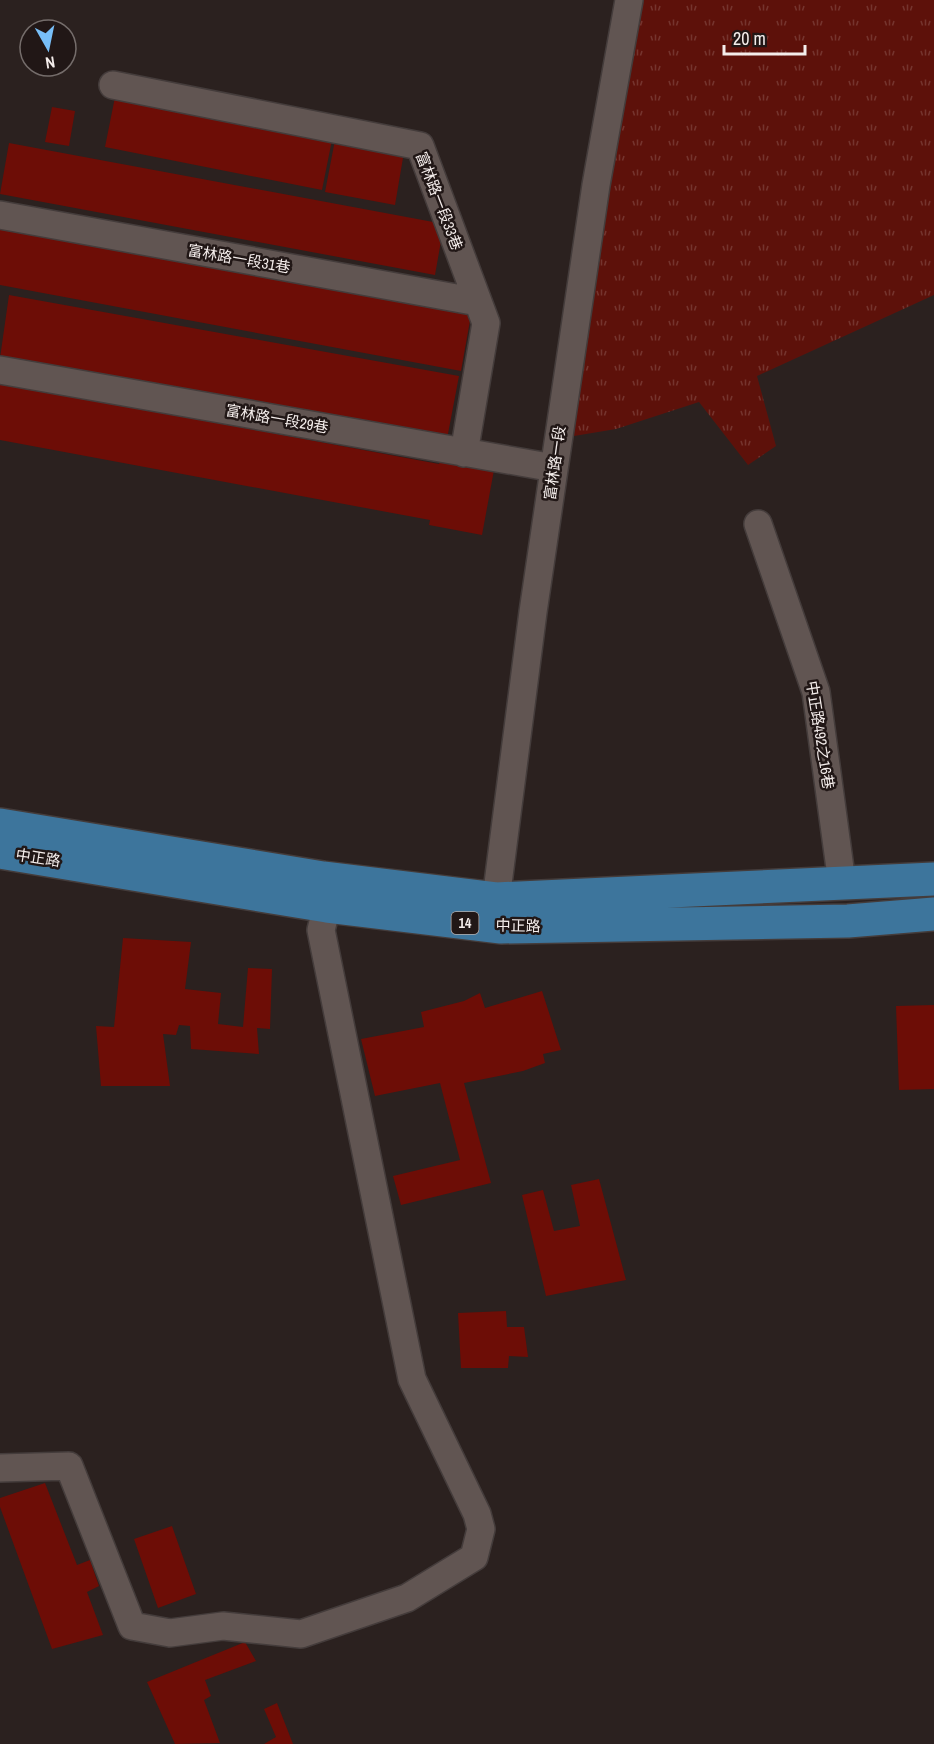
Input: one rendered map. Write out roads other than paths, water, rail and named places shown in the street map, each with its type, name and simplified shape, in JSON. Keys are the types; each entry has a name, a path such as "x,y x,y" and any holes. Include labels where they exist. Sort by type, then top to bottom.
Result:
{"main road":[{"name":"中正路","path":"0,825 323,878 498,913 842,883 934,879"},
{"name":"中正路","path":"0,852 327,906 498,913 848,921 934,914"}],"street":[{"name":"富林路一段","path":"498,913 554,468 596,185 628,0"},
{"name":"富林路一段33巷","path":"113,86 420,146 486,323 464,453"},
{"name":"富林路一段31巷","path":"0,215 478,302"},
{"name":"富林路一段29巷","path":"0,370 554,468"},
{"name":"中正路492之16巷","path":"758,524 816,692 842,883"},
{"path":"0,1468 69,1466 132,1626 170,1634 223,1626 301,1634 407,1598 474,1557 482,1529 477,1514 412,1379 321,930 327,906"}]}
